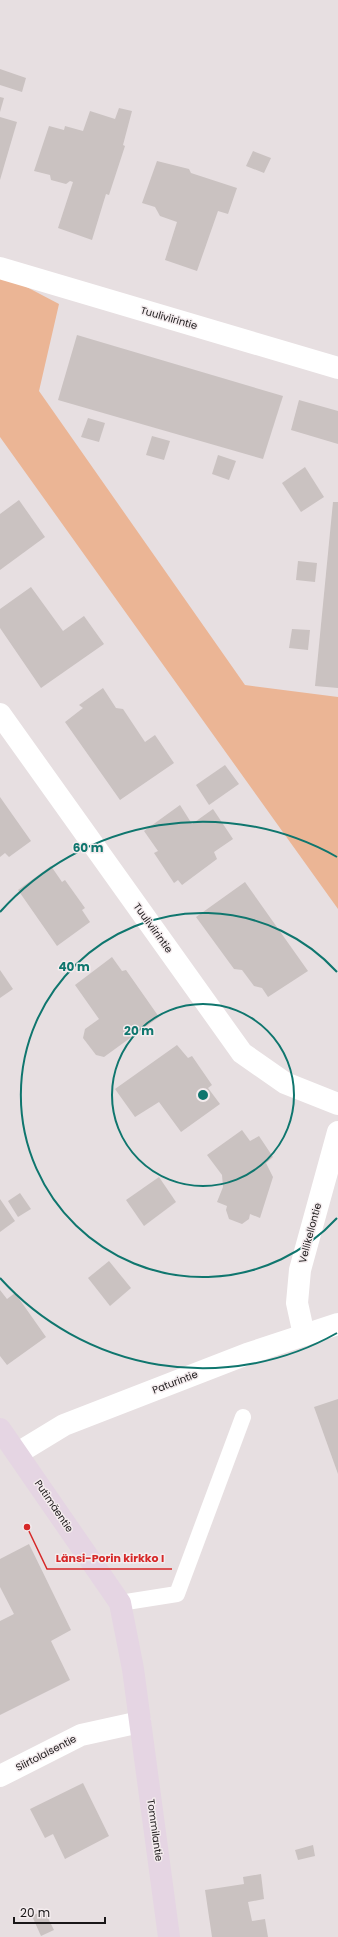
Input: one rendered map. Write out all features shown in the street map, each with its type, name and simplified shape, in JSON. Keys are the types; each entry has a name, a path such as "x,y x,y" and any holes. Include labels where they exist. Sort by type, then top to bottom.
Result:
{"main road":[{"name":"Putimäentie","path":"0,1429 120,1603 133,1669 140,1722"},
{"name":"Tommilantie","path":"140,1722 169,1937"}],"street":[{"name":"Tuuliviirintie","path":"0,268 338,368"},
{"name":"Tuuliviirintie","path":"0,714 242,1053 284,1083 338,1104"},
{"name":"Vellikellontie","path":"304,1335 297,1303 300,1270 338,1132"},
{"name":"Paturintie","path":"18,1453 64,1425 247,1354 338,1324"},
{"name":"Siirtolaisentie","path":"0,1776 81,1735 140,1722"}],"lane":[{"path":"120,1603 177,1594 243,1417"}],"shaded area":[{"path":"0,273 59,304 39,391 245,685 338,697 338,909 0,437"}],"building":[{"path":"0,69 26,78 22,92 0,85"},
{"path":"0,97 4,98 0,112"},
{"path":"119,108 132,111 123,145 125,146 109,195 106,194 92,240 58,228 73,182 70,181 66,184 51,180 50,175 34,171 49,126 64,130 65,126 83,131 90,111 115,119"},
{"path":"0,117 17,122 0,180"},
{"path":"253,151 271,158 264,173 246,166"},
{"path":"157,161 189,169 191,173 237,188 228,214 218,211 197,271 165,260 177,222 160,216 155,207 142,203"},
{"path":"77,335 283,396 263,459 58,400"},
{"path":"299,400 338,411 338,444 291,430"},
{"path":"88,418 105,423 99,442 81,437"},
{"path":"152,436 170,441 164,460 146,455"},
{"path":"218,455 236,461 229,480 212,474"},
{"path":"305,467 324,497 301,512 282,483"},
{"path":"19,500 45,537 0,570 0,514"},
{"path":"333,502 338,502 338,688 315,686"},
{"path":"298,561 317,563 315,582 296,580"},
{"path":"31,587 63,631 84,616 104,644 41,688 0,628 0,609"},
{"path":"292,629 310,630 308,650 289,648"},
{"path":"103,688 116,708 123,709 145,742 155,735 174,763 120,800 65,722 83,708 79,705"},
{"path":"225,765 239,784 209,805 196,785"},
{"path":"0,797 31,841 9,857 5,853 0,857"},
{"path":"180,805 192,824 213,809 233,839 214,852 217,859 182,885 178,880 174,883 154,853 158,851 144,831"},
{"path":"51,866 62,882 65,880 85,908 82,910 90,922 57,946 18,890"},
{"path":"245,882 308,971 268,997 262,988 254,986 242,970 234,969 196,917"},
{"path":"112,957 122,971 126,970 159,1017 104,1057 96,1055 83,1038 85,1029 99,1019 75,985"},
{"path":"0,970 13,989 0,998"},
{"path":"177,1045 188,1058 192,1056 212,1085 208,1088 220,1104 181,1132 159,1102 135,1117 115,1089"},
{"path":"242,1130 250,1141 259,1136 273,1157 266,1163 273,1177 260,1218 250,1214 249,1219 242,1224 229,1219 226,1210 227,1206 217,1202 223,1187 222,1175 207,1155"},
{"path":"159,1177 176,1202 144,1226 126,1200"},
{"path":"20,1193 31,1209 18,1217 8,1201"},
{"path":"0,1199 15,1221 0,1232"},
{"path":"109,1261 131,1288 110,1306 88,1278"},
{"path":"0,1290 7,1299 15,1293 46,1337 7,1365 0,1356"},
{"path":"338,1399 338,1474 314,1407"},
{"path":"29,1544 71,1630 51,1641 70,1680 0,1715 0,1621 14,1614 0,1587 0,1559"},
{"path":"83,1783 109,1836 65,1859 53,1834 45,1838 30,1809"},
{"path":"313,1845 315,1856 298,1860 295,1850"},
{"path":"261,1874 264,1899 248,1902 252,1921 265,1919 268,1937 212,1937 205,1890 244,1884 243,1877"},
{"path":"44,1910 54,1930 41,1936 32,1916"}],"place":[{"name":"Länsi-Porin kirkko I","path":"27,1527"}]}
